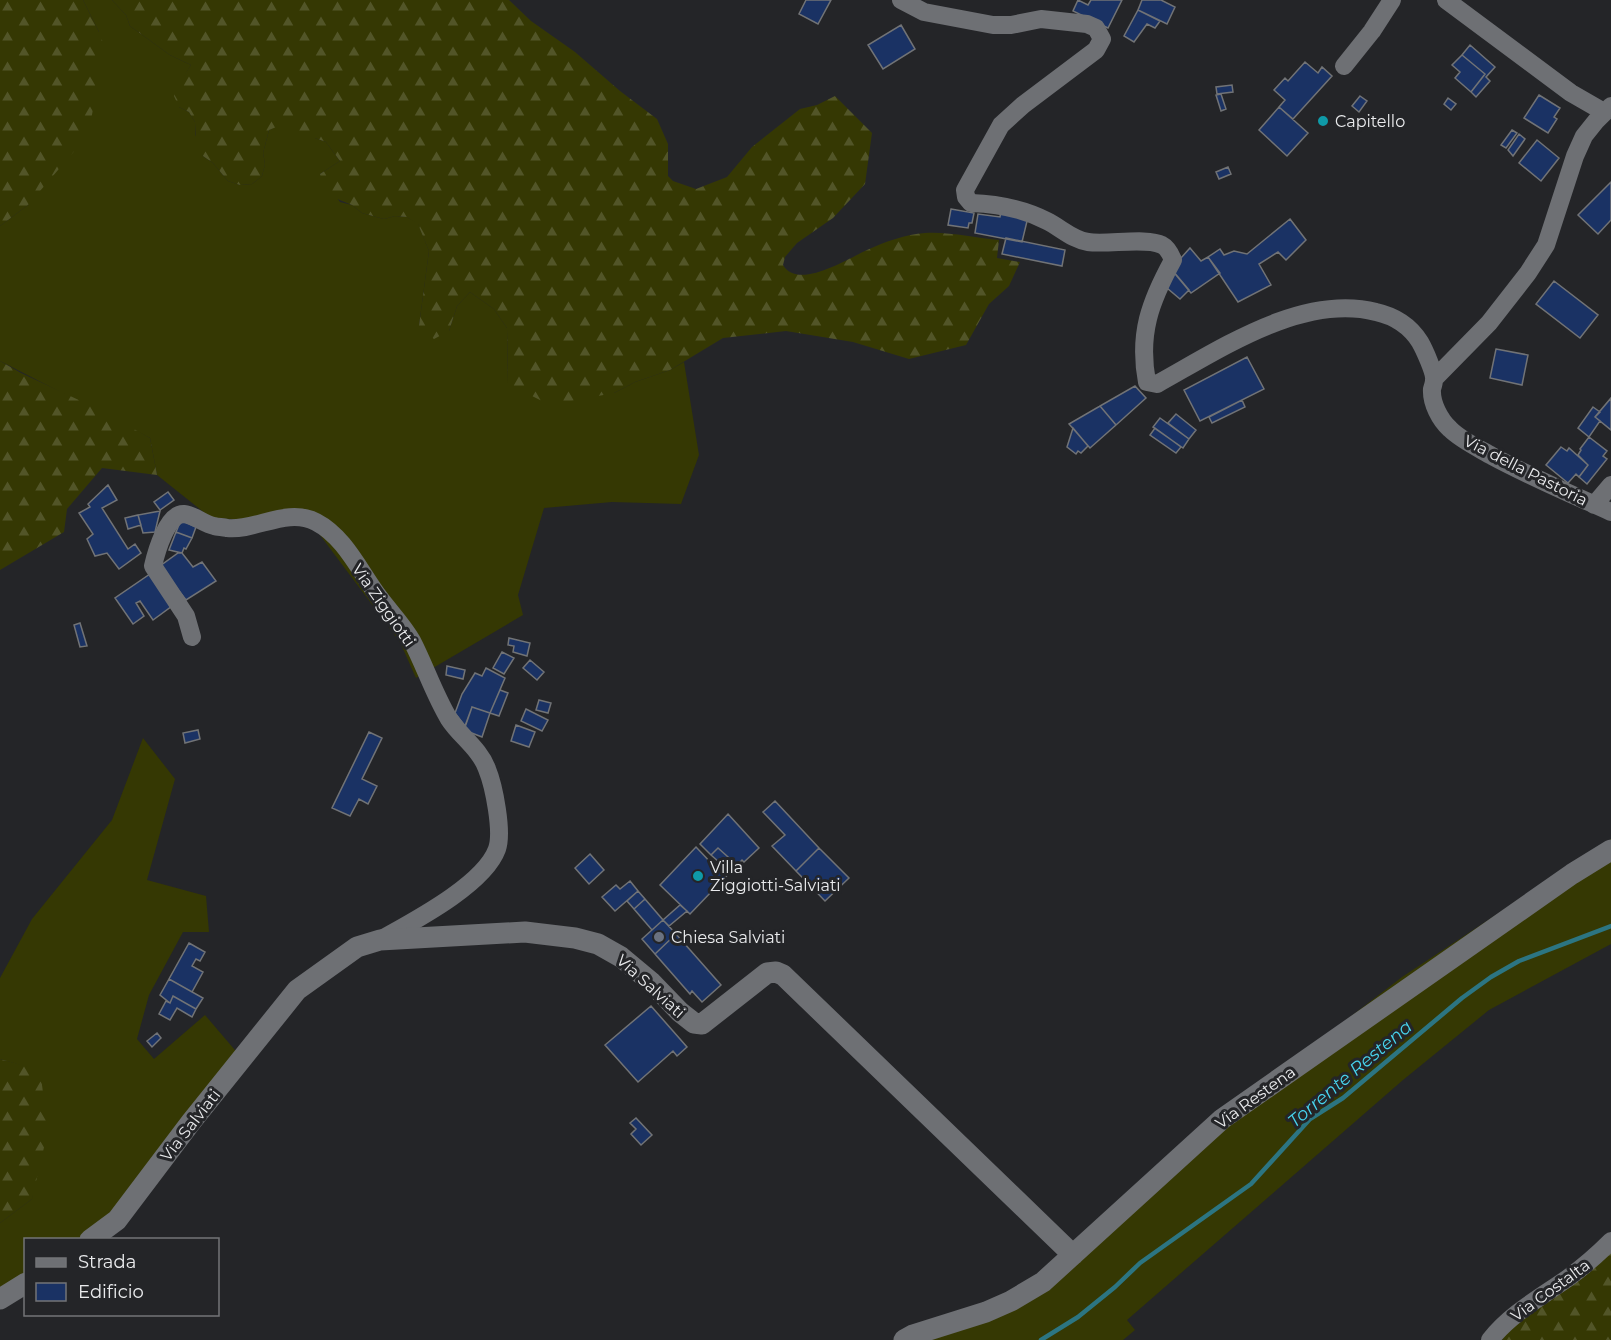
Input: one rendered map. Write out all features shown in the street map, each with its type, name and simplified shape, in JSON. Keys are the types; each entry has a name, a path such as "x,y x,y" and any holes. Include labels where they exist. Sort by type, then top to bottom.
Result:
{"street":[{"name":"Via della Pastoria","path":"900,0 924,12 993,25 1011,25 1041,19 1087,24 1096,28 1102,39 1096,50 1023,105 1001,125 965,190 971,203 991,204 1029,212 1089,243 1152,243 1163,246 1170,253 1173,260 1153,297 1147,316 1144,362 1148,382 1157,384 1239,340 1274,324 1314,311 1348,308 1383,314 1401,322 1420,343 1435,378 1432,389 1436,409 1451,431 1474,446 1533,477 1603,509"},
{"path":"1344,66 1372,31 1392,0"},
{"path":"1435,378 1489,323 1528,273 1545,245 1584,136 1608,109 1571,93 1446,0"},
{"path":"1603,509 1611,485"},
{"name":"Via Ziggiotti","path":"192,637 186,616 153,566 167,527 178,516 184,514 214,526 235,528 284,517 314,520 338,540 411,640 442,709 456,731 477,752 487,768 495,801 497,849 483,870 450,899 380,940"},
{"name":"Via Restena","path":"904,1340 913,1335 986,1312 1011,1301 1043,1282 1222,1119 1572,873 1611,850"},
{"name":"Via Salviati","path":"91,1238 117,1220 191,1122 297,990 357,947 380,940 525,932 575,938 598,944 621,957 694,1023 702,1024 767,973 776,972 783,975 1073,1255"},
{"name":"Via Costalta","path":"1490,1340 1499,1328 1594,1258 1611,1241"},
{"path":"0,1299 24,1284"}],"green space":[{"path":"0,0 83,0 105,48 88,135 28,205 0,226"},
{"path":"83,0 112,0 126,15 130,26 170,55 191,65 185,75 179,107 189,112 195,122 195,134 203,156 213,163 228,181 240,185 252,184 262,176 265,164 263,153 269,130 281,124 302,137 326,142 340,161 320,174 340,202 352,205 362,213 384,219 395,216 407,217 418,223 429,251 419,326 449,331 457,306 470,292 494,309 507,328 508,383 614,393 684,362 699,455 681,504 612,502 544,508 518,595 523,615 416,678 400,642 311,523 211,518 157,475 150,438 0,361 0,226 28,205 99,32"},
{"path":"112,0 509,0 531,21 575,52 657,119 668,144 668,176 673,181 696,189 727,177 752,147 800,109 817,105 835,96 872,133 865,184 833,218 797,243 785,257 783,265 790,272 800,275 811,274 888,241 925,233 999,240 997,258 1020,262 1009,286 989,304 966,345 909,359 853,342 786,331 723,338 670,370 635,382 614,393 550,405 508,384 507,328 494,309 470,292 457,306 449,331 434,339 419,326 429,251 418,224 407,217 395,216 384,219 362,213 352,205 330,196 323,187 320,174 340,161 326,142 315,138 302,138 281,125 269,130 263,153 265,164 262,176 252,184 240,185 228,181 196,146 195,122 189,112 179,107 174,96 191,65 170,55 130,26 126,15"},
{"path":"0,361 98,409 150,438 157,475 102,468 67,509 64,532 0,570"},
{"path":"143,738 175,779 147,880 206,896 209,932 183,932 149,995 137,1039 154,1059 205,1015 240,1056 103,1238 24,1238 24,1289 0,1303 0,1223 32,1199 40,1071 0,1059 0,978 32,919 112,820"},
{"path":"1611,839 1611,944 1489,1010 1403,1080 1127,1320 1135,1330 1123,1340 901,1340 1028,1292 1232,1108 1402,977"},
{"path":"0,1059 40,1070 48,1130 32,1199 0,1223"},
{"path":"1611,1249 1611,1340 1502,1340 1520,1313"}],"building":[{"path":"806,0 831,0 818,24 799,14"},
{"path":"1078,0 1088,5 1091,0 1122,0 1108,28 1073,11"},
{"path":"1142,0 1161,0 1175,7 1167,24 1138,10"},
{"path":"1138,10 1160,21 1155,28 1147,24 1134,42 1124,36"},
{"path":"901,25 915,49 883,69 868,45"},
{"path":"1470,45 1495,67 1486,77 1490,81 1476,97 1471,92 1485,74 1462,55"},
{"path":"1462,55 1485,74 1471,92 1455,78 1460,72 1452,65"},
{"path":"1305,62 1318,73 1322,67 1332,76 1293,119 1279,107 1285,100 1274,90 1285,78 1288,81"},
{"path":"1232,85 1233,92 1217,94 1216,87"},
{"path":"1221,94 1226,109 1221,111 1216,95"},
{"path":"1539,95 1560,108 1554,117 1557,119 1548,133 1524,118"},
{"path":"1360,96 1367,101 1359,112 1352,106"},
{"path":"1448,98 1456,104 1451,110 1444,104"},
{"path":"1279,107 1308,133 1287,156 1259,130"},
{"path":"1512,130 1517,133 1506,148 1501,145"},
{"path":"1519,134 1525,139 1513,156 1508,150"},
{"path":"1537,140 1559,158 1541,181 1519,163"},
{"path":"1228,167 1231,174 1219,179 1216,172"},
{"path":"1611,182 1611,220 1598,234 1578,215"},
{"path":"951,209 974,213 972,223 969,223 968,228 948,225"},
{"path":"1001,211 1028,217 1022,242 975,233 978,214 1000,217"},
{"path":"1290,219 1306,240 1286,260 1278,252 1259,264 1271,285 1238,302 1208,257 1220,249 1224,255 1234,251 1247,254"},
{"path":"1006,238 1065,250 1062,266 1002,254"},
{"path":"1190,248 1201,261 1208,257 1220,273 1191,293 1171,269"},
{"path":"1173,271 1189,290 1180,299 1167,288"},
{"path":"1554,281 1598,315 1580,338 1536,304"},
{"path":"1496,349 1528,355 1522,385 1490,378"},
{"path":"1247,357 1264,389 1200,421 1184,390"},
{"path":"1135,386 1146,398 1116,425 1100,406"},
{"path":"1611,398 1611,430 1595,417"},
{"path":"1242,400 1245,407 1212,423 1209,417"},
{"path":"1100,406 1116,425 1090,448 1069,424"},
{"path":"1593,407 1600,412 1595,417 1600,421 1589,437 1578,428"},
{"path":"1176,414 1196,430 1189,439 1168,423"},
{"path":"1160,418 1189,439 1183,448 1153,427"},
{"path":"1073,428 1088,446 1081,453 1078,451 1076,454 1067,447"},
{"path":"1155,428 1181,447 1176,453 1150,435"},
{"path":"1589,437 1607,451 1603,456 1607,459 1587,484 1579,477 1588,465 1578,455"},
{"path":"1561,447 1567,451 1569,448 1588,465 1579,477 1576,474 1568,483 1546,465"},
{"path":"108,485 117,500 102,508 128,549 135,544 141,553 119,569 107,553 95,556 87,539 93,534 79,513 90,507 88,504"},
{"path":"168,492 174,500 160,510 154,502"},
{"path":"160,511 155,532 143,533 138,515"},
{"path":"138,515 141,525 128,529 125,518"},
{"path":"181,520 196,527 192,538 176,532"},
{"path":"176,532 192,538 182,553 169,550"},
{"path":"178,553 182,553 193,567 202,562 216,581 186,600 160,566"},
{"path":"150,574 172,606 153,620 140,601 136,603 144,616 133,624 115,598"},
{"path":"80,623 87,646 80,647 74,625"},
{"path":"509,638 530,643 527,656 513,652 514,646 508,645"},
{"path":"502,652 514,658 504,674 493,668"},
{"path":"530,660 544,672 537,680 523,668"},
{"path":"447,666 465,670 463,679 446,675"},
{"path":"486,668 505,678 490,713 472,707 465,726 455,713 462,694 475,673 482,676"},
{"path":"500,690 508,693 499,716 490,713"},
{"path":"539,700 551,703 548,713 536,710"},
{"path":"472,707 490,713 482,737 464,730"},
{"path":"526,709 548,720 542,731 521,721"},
{"path":"516,725 535,732 529,747 511,741"},
{"path":"198,730 200,739 185,743 183,733"},
{"path":"369,732 382,738 362,779 377,786 368,804 359,799 350,816 332,808"},
{"path":"775,801 819,848 796,871 772,846 785,835 763,812"},
{"path":"728,814 759,848 744,862 742,860 737,865 718,848 711,855 700,844"},
{"name":"Villa Ziggiotti-Salviati","path":"696,847 715,867 719,862 711,855 718,848 737,865 690,914 660,885"},
{"path":"819,848 849,878 825,901 796,871"},
{"path":"590,854 604,870 589,884 575,868"},
{"path":"630,881 638,891 615,911 602,897 616,885 620,889"},
{"path":"638,891 645,899 634,909 627,901"},
{"path":"645,899 663,920 652,930 634,909"},
{"path":"680,905 687,911 669,926 663,920"},
{"name":"Chiesa Salviati","path":"663,920 676,934 655,954 642,939"},
{"path":"676,934 721,985 702,1002 692,991 690,994 655,954"},
{"path":"189,943 205,952 200,961 196,959 192,966 203,972 192,992 169,979"},
{"path":"169,979 203,998 196,1009 173,996 170,1003 160,995"},
{"path":"173,996 196,1009 192,1017 177,1008 170,1020 159,1014 166,1001 170,1003"},
{"path":"651,1006 687,1047 677,1056 673,1051 638,1082 605,1045"},
{"path":"157,1033 161,1038 152,1047 147,1041"},
{"path":"636,1118 652,1135 641,1145 631,1134 636,1129 630,1123"}],"waterway":[{"name":"Torrente Restena","path":"1041,1340 1078,1317 1140,1263 1251,1184 1310,1119 1343,1098 1462,998 1491,977 1519,961 1611,926"}],"place":[{"name":"Capitello","path":"1323,121"},
{"name":"Villa Ziggiotti-Salviati","path":"698,876"},
{"name":"Chiesa Salviati","path":"659,937"}]}
